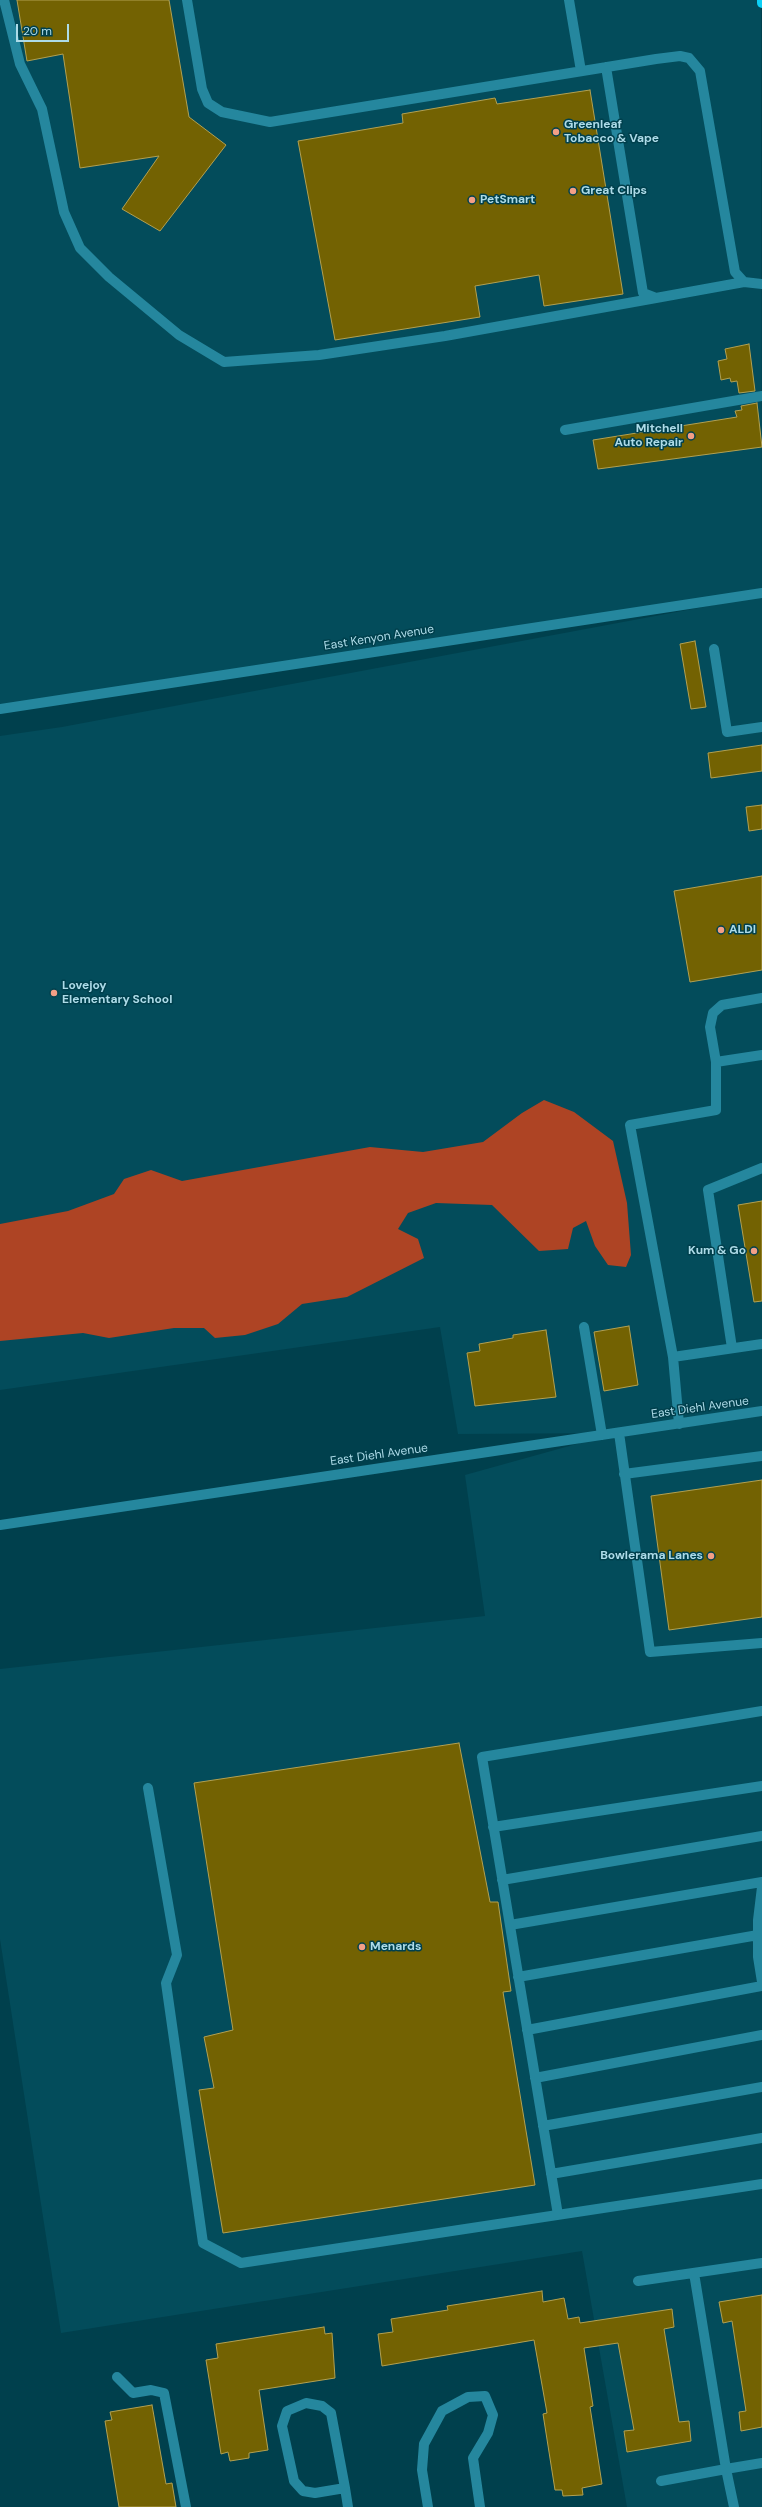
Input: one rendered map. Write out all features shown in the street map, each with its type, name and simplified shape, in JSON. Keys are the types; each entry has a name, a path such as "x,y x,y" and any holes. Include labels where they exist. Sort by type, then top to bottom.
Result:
{"street":[{"path":"4,0 20,64 42,109 64,212 80,248 109,277 179,335 224,362 319,355 445,336 744,282 762,284"},
{"path":"187,0 202,89 208,103 222,112 246,119 270,122 680,56 694,62 700,71 735,272 744,282"},
{"path":"569,0 581,71"},
{"path":"606,67 643,293 656,298"},
{"path":"565,430 762,396"},
{"name":"East Kenyon Avenue","path":"0,709 762,593"},
{"path":"714,648 727,732 762,728"},
{"path":"679,1424 673,1357 630,1125 716,1110 716,1062 710,1027 713,1013 722,1005 762,998"},
{"path":"716,1062 762,1055"},
{"path":"732,1348 708,1190 762,1168"},
{"path":"584,1327 602,1435"},
{"path":"673,1357 762,1344"},
{"name":"East Diehl Avenue","path":"0,1525 762,1411"},
{"path":"619,1433 650,1652 762,1643"},
{"path":"624,1474 762,1456"},
{"path":"558,2215 482,1757 762,1711"},
{"path":"493,1827 762,1786"},
{"path":"148,1788 177,1956 166,1983 203,2243 240,2264 762,2184"},
{"path":"502,1880 762,1836"},
{"path":"510,1925 762,1882"},
{"path":"762,1886 758,1935 762,1982"},
{"path":"518,1977 758,1935"},
{"path":"527,2030 762,1986"},
{"path":"535,2078 762,2035"},
{"path":"543,2126 762,2087"},
{"path":"551,2174 762,2138"},
{"path":"638,2281 762,2263"},
{"path":"694,2273 726,2469 734,2507"},
{"path":"117,2377 133,2393 151,2390 164,2393 186,2507"},
{"path":"428,2507 422,2470 424,2444 442,2411 468,2397 485,2396 493,2415 488,2433 473,2458 480,2507"},
{"path":"345,2488 315,2493 304,2491 294,2480 282,2426 287,2411 306,2403 322,2406 331,2413 345,2488 348,2507"},
{"path":"661,2481 762,2463"}],"shaded area":[{"path":"0,0 761,0 762,593 0,709"},
{"path":"762,596 762,2507 627,2507 582,2251 61,2333 0,1939 0,1669 485,1616 465,1475 616,1433 458,1434 440,1327 0,1390 0,736 62,727"},
{"path":"544,1100 574,1112 613,1141 627,1203 631,1255 626,1267 608,1265 595,1246 586,1221 573,1228 568,1249 539,1251 492,1205 436,1203 408,1213 398,1229 418,1239 424,1258 347,1297 302,1304 278,1324 245,1335 215,1338 204,1328 174,1328 109,1338 83,1333 0,1341 0,1224 68,1211 114,1194 124,1179 151,1170 182,1181 370,1147 423,1152 483,1142 522,1113"}],"building":[{"path":"17,0 169,0 189,117 226,145 160,231 122,209 159,156 80,168 63,54 27,61"},
{"path":"590,90 623,294 544,306 539,275 475,286 480,317 335,340 298,141 403,123 402,114 495,98 497,104"},
{"path":"749,344 755,391 739,393 737,381 731,382 730,378 721,380 718,361 727,359 725,349"},
{"name":"Mitchell Auto Repair","path":"757,403 762,447 598,469 593,440 737,417 735,411 742,410 741,406"},
{"path":"695,641 706,707 691,709 680,644"},
{"path":"762,745 762,771 711,778 708,753"},
{"path":"762,805 762,829 749,831 746,807"},
{"name":"ALDI","path":"762,876 762,970 690,982 674,891"},
{"name":"Kum & Go","path":"762,1201 762,1301 754,1302 738,1205"},
{"path":"629,1326 638,1385 604,1391 594,1332"},
{"path":"546,1330 556,1397 475,1406 467,1353 480,1351 479,1344 513,1338 513,1335"},
{"name":"Bowlerama Lanes","path":"762,1480 762,1617 669,1630 651,1496"},
{"name":"Menards","path":"459,1743 490,1902 498,1902 511,1991 503,1992 535,2185 223,2233 199,2090 214,2088 204,2037 233,2030 194,1783"},
{"path":"542,2291 543,2302 564,2298 568,2319 579,2317 580,2323 672,2309 674,2327 664,2329 679,2422 689,2421 691,2441 627,2452 624,2431 634,2430 618,2343 584,2348 593,2406 590,2407 602,2484 582,2488 583,2495 563,2496 562,2490 555,2490 543,2414 547,2413 534,2340 382,2366 378,2334 393,2332 391,2319 448,2310 447,2306"},
{"path":"762,2295 762,2427 741,2431 739,2412 746,2411 732,2321 723,2323 719,2302"},
{"path":"324,2327 325,2334 332,2333 335,2378 259,2390 268,2450 249,2453 249,2458 230,2461 228,2452 221,2454 206,2360 218,2358 216,2344"},
{"path":"152,2405 166,2484 172,2483 176,2507 119,2507 105,2421 112,2420 110,2412"}],"place":[{"name":"Greenleaf Tobacco & Vape","path":"556,132"},
{"name":"Great Clips","path":"573,191"},
{"name":"PetSmart","path":"472,200"},
{"name":"Mitchell Auto Repair","path":"691,436"},
{"name":"ALDI","path":"721,930"},
{"name":"Lovejoy Elementary School","path":"54,993"},
{"name":"Kum & Go","path":"754,1251"},
{"name":"Bowlerama Lanes","path":"711,1556"},
{"name":"Menards","path":"362,1947"}]}
